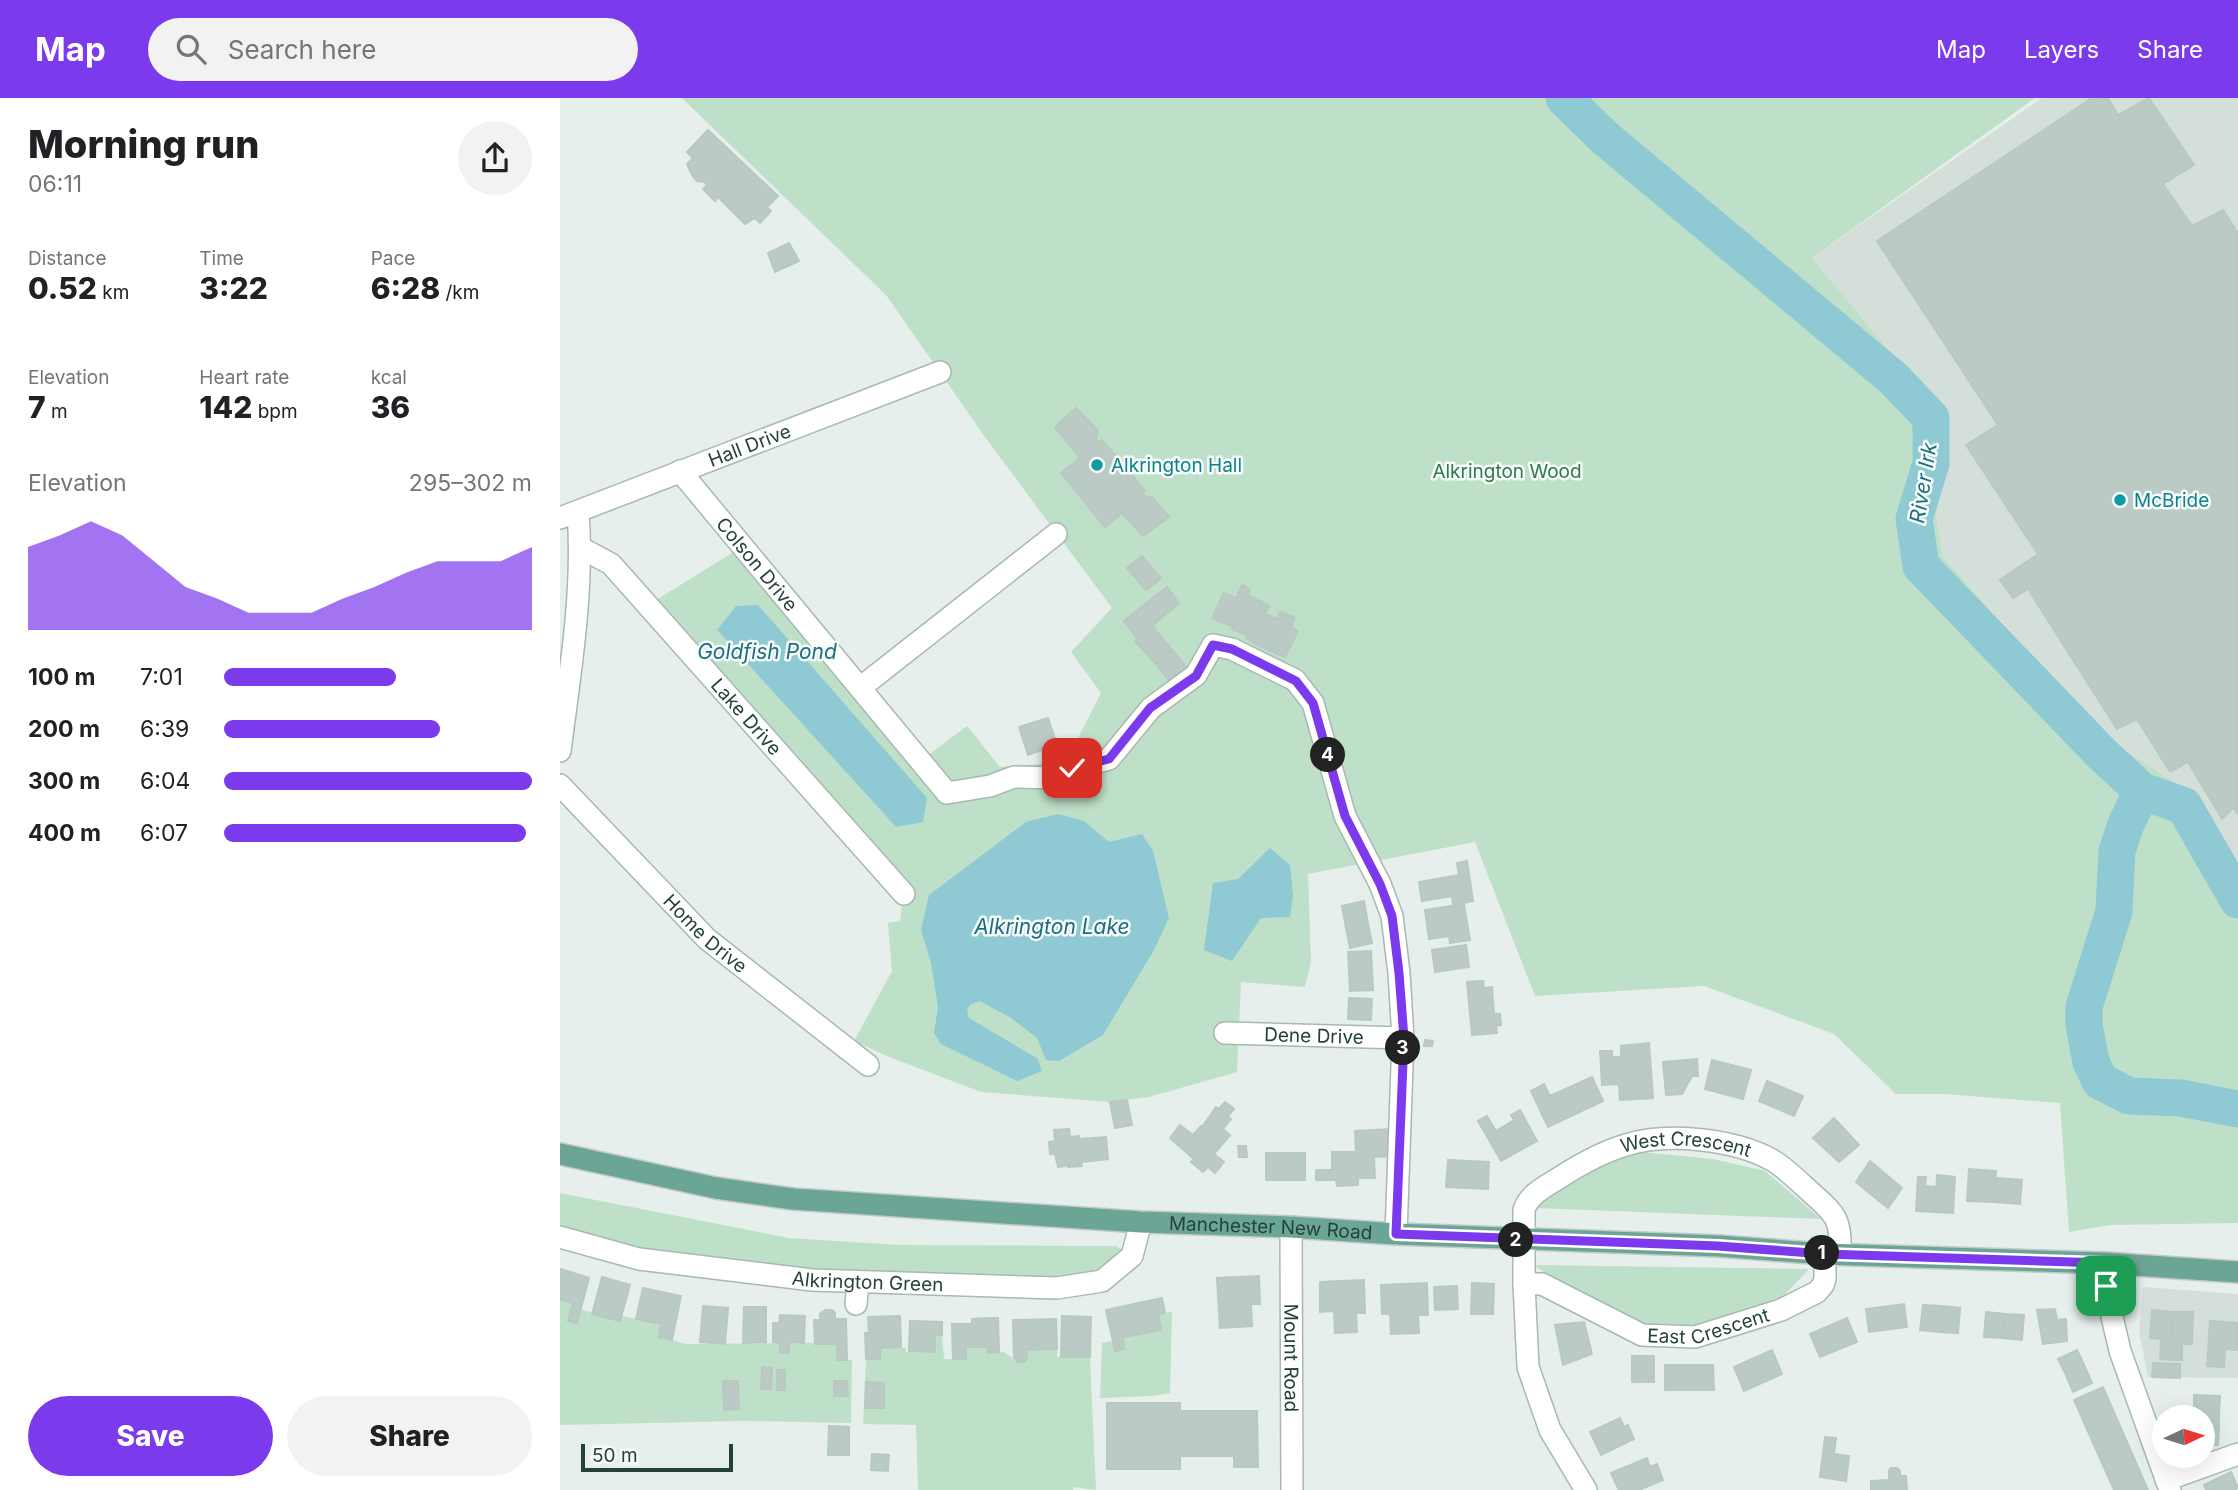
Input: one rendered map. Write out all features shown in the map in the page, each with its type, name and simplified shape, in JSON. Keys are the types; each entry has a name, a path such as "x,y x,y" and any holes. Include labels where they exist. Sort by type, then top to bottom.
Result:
{"main road":[{"name":"Manchester New Road","path":"560,1154 716,1188 793,1199 1141,1222 1524,1240 1603,1241 1833,1254 2104,1263 2238,1272"}],"street":[{"name":"Hall Drive","path":"569,515 940,372"},
{"name":"Colson Drive","path":"680,471 947,793 990,786 1014,778 1055,778 1059,773 1109,759 1150,708 1196,676 1213,645 1232,649 1296,681 1313,703 1345,816 1380,884 1392,916 1404,1038"},
{"path":"560,751 572,657 581,548 569,515"},
{"path":"860,688 1056,534"},
{"name":"Lake Drive","path":"581,548 611,564 904,894"},
{"name":"Home Drive","path":"560,785 707,939 868,1065"},
{"name":"Dene Drive","path":"1225,1033 1404,1038"},
{"path":"1396,1234 1404,1038"},
{"name":"West Crescent","path":"1524,1240 1526,1202 1560,1177 1608,1151 1629,1144 1683,1139 1750,1150 1790,1173 1835,1216 1840,1228 1833,1254"},
{"name":"Alkrington Green","path":"560,1237 639,1259 812,1280 1057,1288 1102,1281 1132,1256 1141,1222"},
{"name":"Mount Road","path":"1291,1227 1292,1490"},
{"path":"1524,1240 1528,1367 1550,1430 1586,1490"},
{"name":"East Crescent","path":"1524,1284 1542,1284 1643,1335 1695,1337 1781,1310 1817,1292 1823,1285 1833,1254"},
{"path":"2104,1263 2107,1295 2120,1350 2168,1485 2238,1454"},
{"path":"856,1304 858,1283"}],"shaded area":[{"name":"McBride","path":"2042,98 2238,98 2238,877 2192,802 2177,784 2099,733 1943,557 1935,509 1945,431 1927,391 1896,359 1812,258"},
{"path":"2143,1287 2238,1294 2238,1378 2148,1377 2139,1331"}],"green space":[{"name":"Alkrington Wood","path":"682,98 2035,98 1812,258 1896,359 1927,391 1945,431 1935,509 1943,557 2099,733 2177,784 2192,802 2238,877 2238,1223 2110,1225 2069,1232 2060,1103 1944,1094 1896,1094 1834,1034 1704,986 1535,996 1475,842 1308,874 1311,962 1305,987 1241,982 1237,1072 1149,1097 1110,1102 981,1092 854,1041 892,971 888,923 900,921 903,894 648,605 737,550 923,759 967,726 1000,767 1066,762 1101,693 1071,652 1112,608 985,437 886,295"},
{"path":"1641,1152 1713,1159 1765,1171 1821,1219 1535,1208 1575,1175"},
{"path":"560,1193 789,1238 901,1245 1116,1246 1132,1256 1102,1281 858,1283 613,1251 560,1233"},
{"path":"1534,1265 1809,1269 1775,1305 1716,1323 1674,1328 1638,1322 1571,1291"},
{"path":"560,1300 573,1303 568,1321 580,1309 620,1321 622,1316 661,1324 659,1337 686,1344 780,1343 789,1352 789,1342 837,1344 838,1360 852,1360 851,1423 744,1421 560,1425"},
{"path":"1172,1312 1170,1393 1100,1398 1102,1343 1113,1341 1115,1351 1123,1337 1161,1330 1158,1314"},
{"path":"935,1335 942,1335 944,1359 965,1359 966,1347 988,1347 988,1353 1004,1352 1018,1362 1027,1350 1057,1349 1057,1357 1090,1357 1096,1490 1073,1487 1073,1490 918,1490 916,1425 863,1424 866,1359 880,1358 880,1348 934,1352"}],"water":[{"name":"Goldfish Pond","path":"758,605 927,798 923,822 896,827 717,630 736,606"},
{"name":"Alkrington Lake","path":"1058,814 1084,821 1109,842 1142,834 1153,851 1169,918 1154,950 1103,1035 1059,1061 1046,1060 1037,1038 1011,1018 980,1001 971,1004 967,1010 969,1018 1038,1059 1042,1071 1017,1081 941,1044 934,1033 938,1007 931,963 921,930 929,895 1026,822"},
{"path":"1270,848 1290,865 1293,896 1290,917 1261,918 1232,961 1204,950 1213,883 1238,879"}],"building":[{"name":"McBride","path":"2092,98 2108,98 2118,115 2149,98 2194,165 2163,184 2192,226 2223,210 2238,233 2238,814 2233,808 2222,819 2188,762 2170,772 2137,719 2117,729 2028,589 2013,598 2000,580 2038,554 1966,445 1998,425 1877,241"},
{"path":"708,130 778,196 767,207 771,211 760,223 755,218 745,224 718,197 715,201 703,189 707,185 705,182 697,181 692,175 687,164 693,158 687,152"},
{"path":"789,243 799,261 775,272 768,253"},
{"name":"Alkrington Hall","path":"1076,408 1098,430 1096,442 1102,440 1145,491 1140,496 1152,497 1169,517 1143,536 1122,513 1105,527 1061,473 1080,458 1055,427"},
{"path":"1142,556 1161,578 1146,590 1127,568"},
{"path":"1242,585 1250,589 1233,627 1212,618 1224,593 1236,598"},
{"path":"1167,587 1179,603 1137,638 1124,621"},
{"path":"1247,595 1262,602 1247,636 1232,629"},
{"path":"1262,602 1269,606 1265,614 1270,616 1256,644 1246,638"},
{"path":"1281,611 1288,615 1270,651 1256,644 1270,616 1276,619"},
{"path":"1288,615 1295,618 1291,627 1298,631 1285,657 1270,651"},
{"path":"1152,626 1172,650 1156,664 1135,641"},
{"path":"1172,650 1192,674 1176,689 1156,664"},
{"path":"1048,718 1057,745 1028,755 1019,727"},
{"path":"1467,861 1473,901 1453,905 1452,896 1422,901 1419,882 1459,875 1457,863"},
{"path":"1364,901 1368,924 1346,928 1342,906"},
{"path":"1464,904 1470,940 1450,943 1449,936 1429,939 1425,910"},
{"path":"1368,924 1372,943 1350,948 1346,928"},
{"path":"1466,945 1469,967 1435,972 1432,950"},
{"path":"1371,951 1372,970 1349,971 1348,952"},
{"path":"1372,970 1373,990 1350,991 1349,971"},
{"path":"1483,981 1484,988 1492,987 1494,1014 1500,1014 1501,1025 1496,1026 1497,1033 1472,1035 1467,982"},
{"path":"1349,998 1372,999 1371,1020 1348,1019"},
{"path":"1425,1040 1433,1041 1432,1046 1424,1046"},
{"path":"1649,1043 1653,1098 1620,1100 1619,1084 1602,1085 1600,1051 1612,1051 1612,1057 1621,1057 1621,1046"},
{"path":"1697,1059 1698,1076 1692,1076 1682,1094 1666,1095 1663,1062"},
{"path":"1712,1060 1751,1070 1743,1099 1705,1089"},
{"path":"1592,1077 1603,1101 1548,1127 1531,1091 1544,1084 1550,1096"},
{"path":"1767,1081 1803,1096 1794,1116 1759,1101"},
{"path":"1127,1100 1132,1125 1115,1128 1110,1102"},
{"path":"1225,1102 1234,1109 1228,1116 1231,1119 1223,1129 1230,1135 1214,1154 1224,1162 1215,1173 1208,1167 1203,1172 1191,1162 1194,1159 1170,1138 1180,1125 1193,1135 1216,1107 1219,1109"},
{"path":"1520,1110 1537,1141 1501,1161 1478,1121 1487,1116 1496,1131 1514,1120 1511,1115"},
{"path":"1834,1118 1859,1145 1839,1162 1813,1138"},
{"path":"1069,1129 1070,1137 1079,1136 1079,1139 1106,1137 1108,1159 1081,1162 1082,1166 1068,1167 1068,1164 1058,1167 1055,1154 1050,1154 1049,1142 1055,1141 1054,1130"},
{"path":"1392,1129 1393,1156 1374,1157 1375,1178 1358,1178 1358,1185 1337,1186 1336,1180 1316,1180 1316,1170 1332,1170 1332,1152 1356,1152 1355,1131"},
{"path":"1238,1146 1246,1146 1247,1157 1239,1157"},
{"path":"1266,1153 1305,1153 1305,1180 1266,1180"},
{"path":"1448,1160 1489,1162 1488,1189 1446,1187"},
{"path":"1870,1161 1902,1188 1888,1208 1856,1182"},
{"path":"1969,1169 1996,1171 1994,1202 1967,1201"},
{"path":"1937,1175 1955,1177 1953,1213 1935,1212"},
{"path":"1918,1177 1926,1177 1925,1186 1936,1187 1935,1212 1916,1211"},
{"path":"1996,1178 2022,1180 2020,1204 1994,1202"},
{"path":"560,1269 570,1272 562,1300 560,1300"},
{"path":"570,1272 589,1278 577,1323 568,1321 573,1303 562,1300"},
{"path":"1259,1276 1260,1304 1251,1304 1252,1326 1220,1328 1217,1278"},
{"path":"602,1277 630,1285 620,1321 592,1314"},
{"path":"1364,1280 1365,1313 1356,1313 1357,1332 1335,1333 1334,1311 1320,1312 1320,1282"},
{"path":"1427,1283 1428,1315 1418,1315 1419,1333 1391,1334 1390,1314 1382,1314 1381,1285"},
{"path":"1472,1283 1494,1284 1493,1314 1471,1314"},
{"path":"1457,1286 1458,1309 1435,1310 1434,1287"},
{"path":"643,1288 681,1296 672,1340 659,1337 661,1324 636,1319"},
{"path":"1162,1298 1165,1313 1158,1314 1161,1330 1140,1334 1134,1304"},
{"path":"1134,1304 1140,1334 1123,1337 1124,1349 1115,1351 1106,1310"},
{"path":"1904,1304 1907,1327 1869,1332 1866,1309"},
{"path":"1923,1305 1941,1306 1939,1332 1920,1330"},
{"path":"703,1306 728,1308 725,1344 700,1342"},
{"path":"1941,1306 1960,1308 1958,1333 1939,1332"},
{"path":"744,1307 766,1307 766,1342 743,1343"},
{"path":"2055,1309 2057,1320 2066,1319 2067,1341 2043,1344 2037,1310"},
{"path":"825,1310 832,1310 835,1319 846,1319 847,1360 837,1360 837,1344 815,1344 814,1320 820,1320 820,1314"},
{"path":"2152,1310 2172,1312 2171,1360 2160,1359 2161,1339 2150,1338"},
{"path":"1986,1312 2005,1314 2003,1338 1984,1337"},
{"path":"2172,1312 2193,1312 2192,1344 2182,1344 2182,1360 2171,1360"},
{"path":"2005,1314 2024,1315 2022,1340 2003,1338"},
{"path":"780,1315 805,1316 804,1343 789,1342 789,1353 780,1353 780,1343 773,1342 773,1323 779,1323"},
{"path":"900,1316 901,1347 880,1348 880,1359 866,1359 865,1333 869,1333 868,1317"},
{"path":"1062,1316 1091,1317 1090,1357 1061,1357"},
{"path":"987,1318 998,1318 999,1352 988,1353"},
{"path":"988,1318 988,1347 966,1347 966,1359 953,1359 952,1324 972,1324 972,1319"},
{"path":"1847,1318 1857,1342 1820,1357 1810,1334"},
{"path":"1056,1319 1057,1349 1027,1350 1027,1359 1018,1362 1014,1358 1013,1320"},
{"path":"910,1321 942,1322 942,1335 935,1335 935,1352 909,1351"},
{"path":"2210,1321 2238,1323 2238,1350 2225,1349 2224,1367 2207,1366"},
{"path":"1584,1322 1592,1354 1563,1365 1555,1325"},
{"path":"1772,1350 1782,1374 1744,1391 1734,1367"},
{"path":"2077,1350 2085,1367 2066,1375 2058,1359"},
{"path":"1632,1356 1654,1356 1654,1382 1632,1382"},
{"path":"2153,1363 2180,1364 2180,1378 2152,1377"},
{"path":"1665,1365 1713,1365 1714,1390 1665,1390"},
{"path":"762,1367 772,1368 771,1389 761,1389"},
{"path":"2085,1367 2092,1383 2073,1392 2066,1375"},
{"path":"777,1370 785,1370 785,1390 777,1390"},
{"path":"723,1381 738,1381 739,1409 724,1410"},
{"path":"834,1381 847,1381 848,1396 834,1396"},
{"path":"866,1382 884,1383 884,1408 865,1408"},
{"path":"2103,1387 2148,1490 2114,1490 2074,1400"},
{"path":"2194,1395 2220,1396 2219,1412 2216,1412 2216,1405 2194,1405"},
{"path":"1107,1403 1180,1403 1180,1411 1257,1411 1258,1467 1234,1467 1234,1456 1180,1456 1180,1469 1107,1469"},
{"path":"2216,1412 2219,1412 2219,1428 2216,1428"},
{"path":"1620,1418 1624,1427 1628,1425 1634,1439 1601,1455 1590,1432"},
{"path":"829,1426 849,1427 849,1455 828,1455"},
{"path":"2216,1428 2219,1428 2216,1445"},
{"path":"1825,1437 1836,1438 1834,1454 1849,1456 1846,1481 1820,1477"},
{"path":"872,1454 889,1455 888,1471 871,1470"},
{"path":"1647,1458 1650,1467 1657,1464 1663,1480 1639,1490 1619,1490 1611,1473"},
{"path":"1891,1468 1897,1468 1900,1476 1906,1476 1907,1490 1889,1490"},
{"path":"2231,1472 2238,1488 2206,1490 2204,1485"},
{"path":"1889,1480 1889,1490 1871,1490 1871,1481"}],"waterway":[{"name":"River Irk","path":"1564,98 1605,138 1894,379 1931,418 1931,463 1914,519 1921,566 2102,754 2142,791 2184,806 2238,900"},
{"path":"2142,791 2117,851 2114,911 2084,1007 2084,1025 2091,1062 2100,1081 2129,1096 2181,1098 2238,1109"}],"place":[{"name":"Alkrington Hall","path":"1097,465"},
{"name":"McBride","path":"2120,500"}],"route":[{"path":"1072,768 1109,759 1150,708 1196,676 1213,645 1232,649 1296,681 1313,703 1345,816 1380,884 1392,916 1404,1038 1396,1234 1718,1246 1825,1254 2104,1263 2106,1286"}]}
